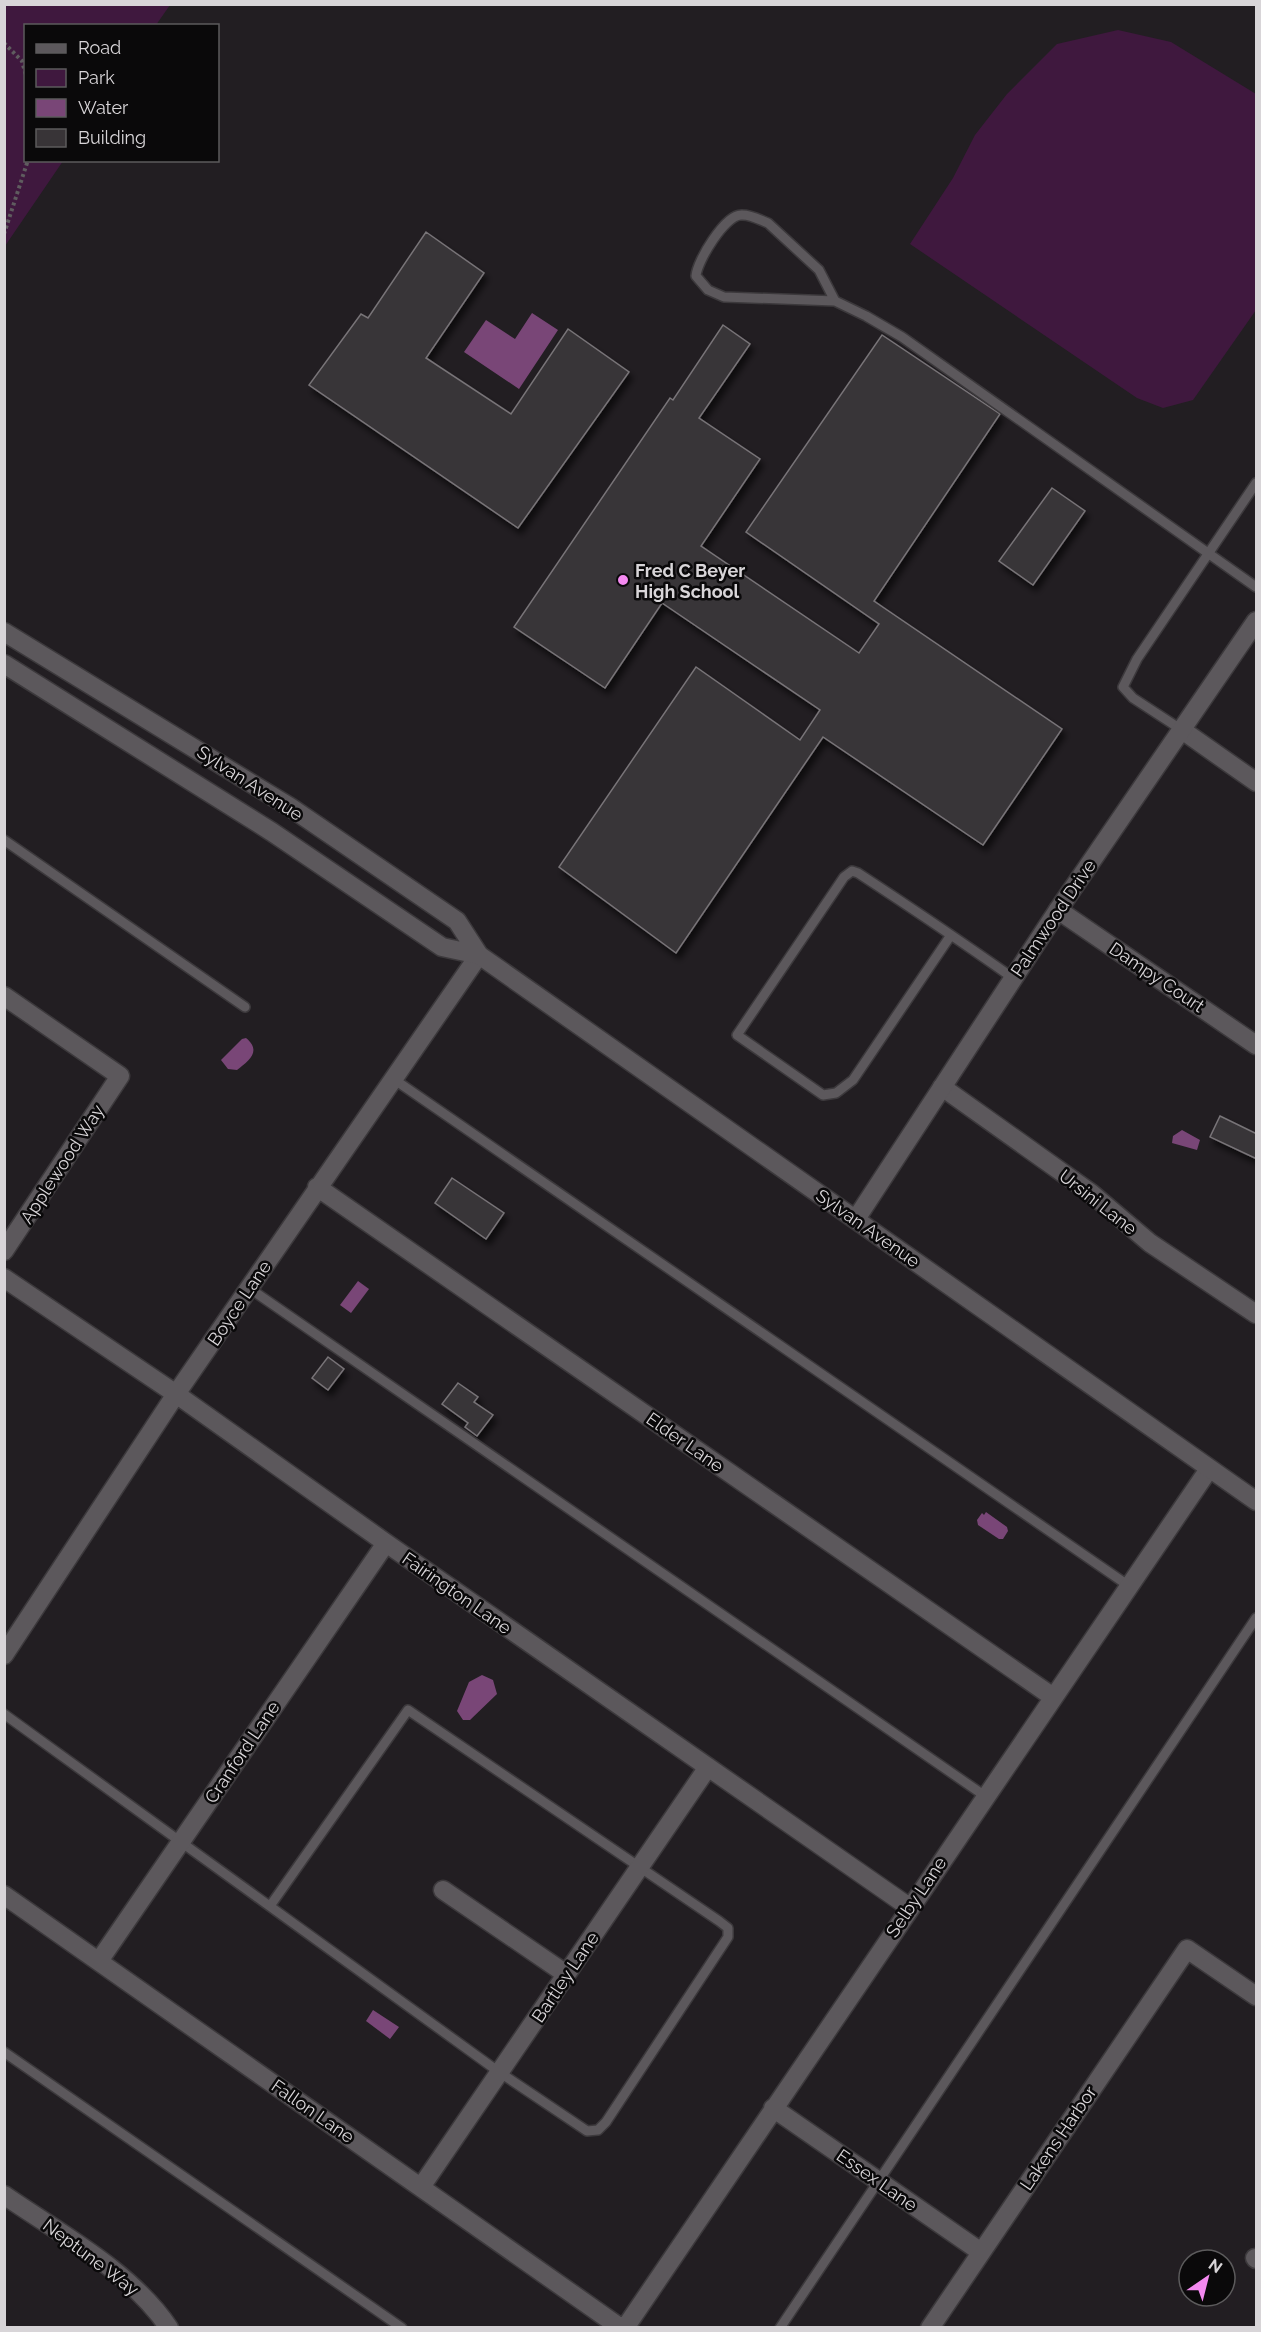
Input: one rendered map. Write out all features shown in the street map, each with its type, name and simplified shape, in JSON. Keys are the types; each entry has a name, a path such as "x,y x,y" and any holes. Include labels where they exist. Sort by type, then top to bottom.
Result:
{"street":[{"name":"Palmwood Drive","path":"856,1219 1058,910 1257,621"},
{"name":"Sylvan Avenue","path":"4,632 210,757 457,921 479,955 1257,1501"},
{"name":"Sylvan Avenue","path":"4,664 272,832 442,947 479,955"},
{"path":"1182,730 1257,782"},
{"name":"Dampy Court","path":"1058,910 1257,1045"},
{"name":"Boyce Lane","path":"4,1655 176,1394 317,1187 395,1080 479,955"},
{"name":"Applewood Way","path":"4,996 120,1076 4,1251"},
{"name":"Ursini Lane","path":"942,1087 1091,1193 1150,1243 1257,1314"},
{"name":"Elder Lane","path":"317,1187 1053,1697"},
{"name":"Fairington Lane","path":"4,1278 176,1394 909,1907"},
{"name":"Selby Lane","path":"623,2328 1209,1469"},
{"name":"Cranford Lane","path":"99,1961 386,1543"},
{"name":"Bartley Lane","path":"421,2187 708,1767"},
{"path":"443,1890 567,1974"},
{"name":"Fallon Lane","path":"4,1895 623,2328"},
{"name":"Lakens Harbor","path":"930,2328 1187,1949 1257,1996"},
{"name":"Essex Lane","path":"773,2108 981,2252"},
{"name":"Neptune Way","path":"4,2195 118,2274 141,2293 170,2328"}],"lane":[{"path":"835,301 819,270 768,223 758,219 742,215 733,217 704,253 697,266 696,276 708,290 724,297 835,301 902,337 1257,587"},
{"path":"1182,730 1133,698 1123,687 1137,659 1256,483"},
{"path":"4,840 245,1007"},
{"path":"951,935 853,1080 836,1094 823,1095 737,1035 844,877 852,871 858,873 951,935 1013,978"},
{"path":"395,1080 1129,1586"},
{"path":"249,1288 985,1796"},
{"path":"780,2328 1257,1618"},
{"path":"4,1714 499,2072 587,2131 598,2130 606,2122 728,1937 728,1928 723,1924 408,1710 270,1906"},
{"path":"4,2052 402,2328"}],"path":[{"path":"4,43 22,61 24,68"},
{"path":"4,234 27,162"}],"green space":[{"path":"5,4 170,5 157,24 24,24 24,162 62,162 5,246"},
{"path":"1118,30 1171,42 1256,94 1256,310 1193,400 1163,408 1137,398 910,244 953,178 975,135 1007,94 1057,44"}],"water":[{"path":"532,313 558,330 519,389 464,352 486,320 515,339"},
{"path":"246,1038 253,1047 252,1056 237,1070 228,1069 221,1060 242,1039"},
{"path":"1182,1130 1200,1140 1197,1150 1172,1143 1173,1136"},
{"path":"358,1281 369,1289 351,1313 340,1305"},
{"path":"986,1512 1007,1527 1008,1531 1003,1539 999,1539 978,1525 977,1520 982,1513 984,1515"},
{"path":"482,1675 493,1680 497,1694 470,1720 463,1720 457,1711 469,1682"},
{"path":"373,2010 399,2027 390,2039 366,2021"}],"building":[{"path":"426,232 484,273 426,358 511,414 568,329 629,372 518,528 309,385 361,314 368,318"},
{"path":"723,325 750,344 699,418 760,459 701,546 859,653 879,624 746,532 882,335 1000,414 874,601 1062,729 983,845 823,737 676,953 559,867 696,667 800,740 820,710 662,603 605,688 514,627 670,398 673,400"},
{"path":"1052,488 1085,511 1033,585 999,561"},
{"path":"1220,1116 1257,1134 1257,1159 1210,1137"},
{"path":"452,1178 504,1213 486,1239 435,1203"},
{"path":"328,1357 344,1369 328,1390 312,1378"},
{"path":"458,1383 478,1397 474,1402 493,1415 477,1436 465,1427 468,1423 442,1404"}],"place":[{"name":"Fred C Beyer High School","path":"623,580"}]}
